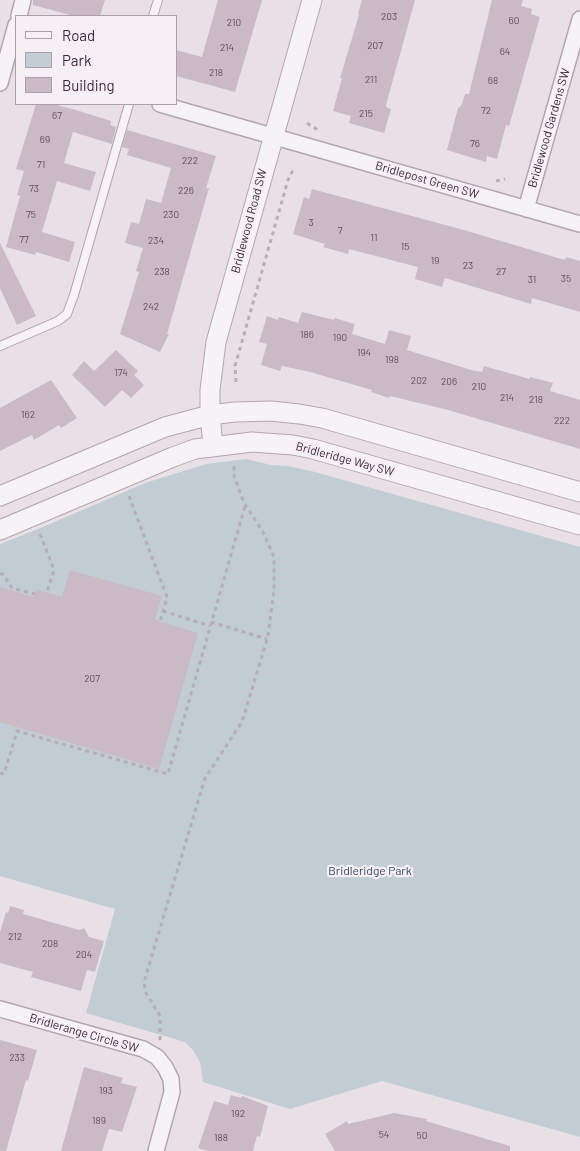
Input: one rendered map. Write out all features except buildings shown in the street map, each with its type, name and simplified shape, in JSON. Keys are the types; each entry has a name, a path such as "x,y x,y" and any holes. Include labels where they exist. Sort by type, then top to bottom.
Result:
{"street":[{"path":"19,15 24,0"},
{"name":"Bridlewood Road SW","path":"213,446 210,415 210,376 216,342 312,0"},
{"name":"Bridlewood Gardens SW","path":"526,209 580,19"},
{"path":"0,82 11,61 15,32"},
{"name":"Bridlepost Green SW","path":"164,105 580,224"},
{"path":"0,496 165,427 210,415 271,411 314,417 580,492"},
{"name":"Bridleridge Way SW","path":"0,530 172,457 195,449 252,442 293,445 313,449 580,524"},
{"name":"Bridlerange Circle SW","path":"0,1009 143,1049 157,1057"},
{"path":"156,1151 172,1092 171,1079 157,1057"}],"lane":[{"path":"154,15 158,0"},
{"path":"0,346 58,321 67,314 71,306 129,105"}],"path":[{"path":"236,382 236,366 288,180 293,170"},
{"path":"157,1057 160,1039 160,1016 146,993 144,982 205,778 242,722 267,639 274,590 274,558 263,532 245,506 234,476 233,459"},
{"path":"127,491 168,597 160,622"},
{"path":"0,773 4,774 17,731 168,774 245,506"},
{"path":"38,529 54,570 47,592"},
{"path":"0,574 3,574 12,588 35,594"},
{"path":"163,611 267,639"}],"green space":[{"name":"Bridleridge Park","path":"246,459 315,472 580,547 580,1137 382,1081 290,1109 203,1082 200,1062 193,1050 185,1042 86,1013 115,909 0,876 0,544 145,483 206,464"}]}
